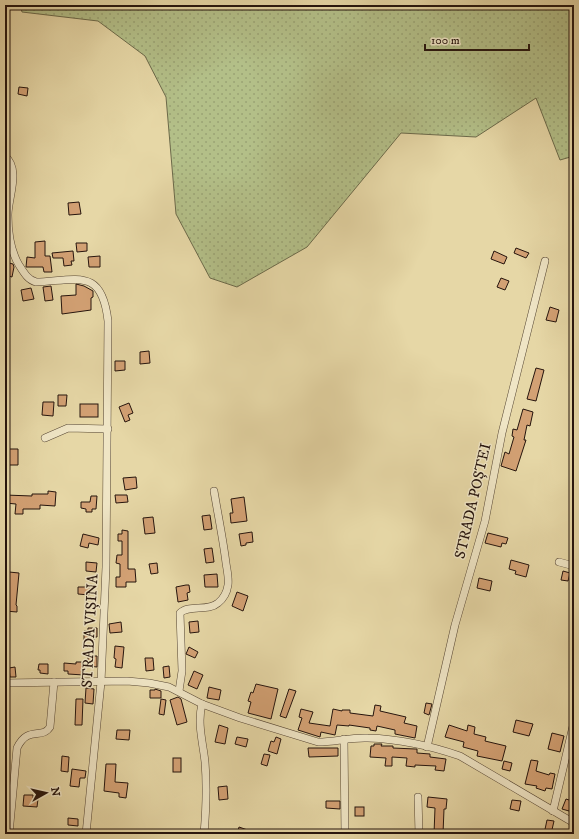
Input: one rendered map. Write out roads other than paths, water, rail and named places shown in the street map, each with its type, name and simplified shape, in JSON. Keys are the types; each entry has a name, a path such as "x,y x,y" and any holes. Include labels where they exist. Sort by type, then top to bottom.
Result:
{"street":[{"name":"STRADA VIȘINA","path":"5,156 11,164 13,171 8,215 10,238 15,258 23,271 29,279 36,282 87,280 100,290 107,308 109,327 106,567 101,682 86,834"},
{"name":"STRADA POȘTEI","path":"427,747 455,625 485,521 502,432 545,261"},
{"path":"45,438 68,428 108,429"},
{"path":"179,691 182,671 180,613 183,610 217,605 227,591 228,584 225,551 214,491"},
{"path":"559,562 574,566"},
{"path":"9,834 17,748 20,742 27,735 46,732 50,728 54,682"},
{"path":"5,683 150,683 169,687 202,704 240,718 318,742 367,738 382,739 427,747 460,756 574,823"},
{"path":"202,704 200,722 205,764 206,808 204,834"},
{"path":"553,811 574,722"},
{"path":"344,739 345,834"},
{"path":"418,797 419,834"}]}
